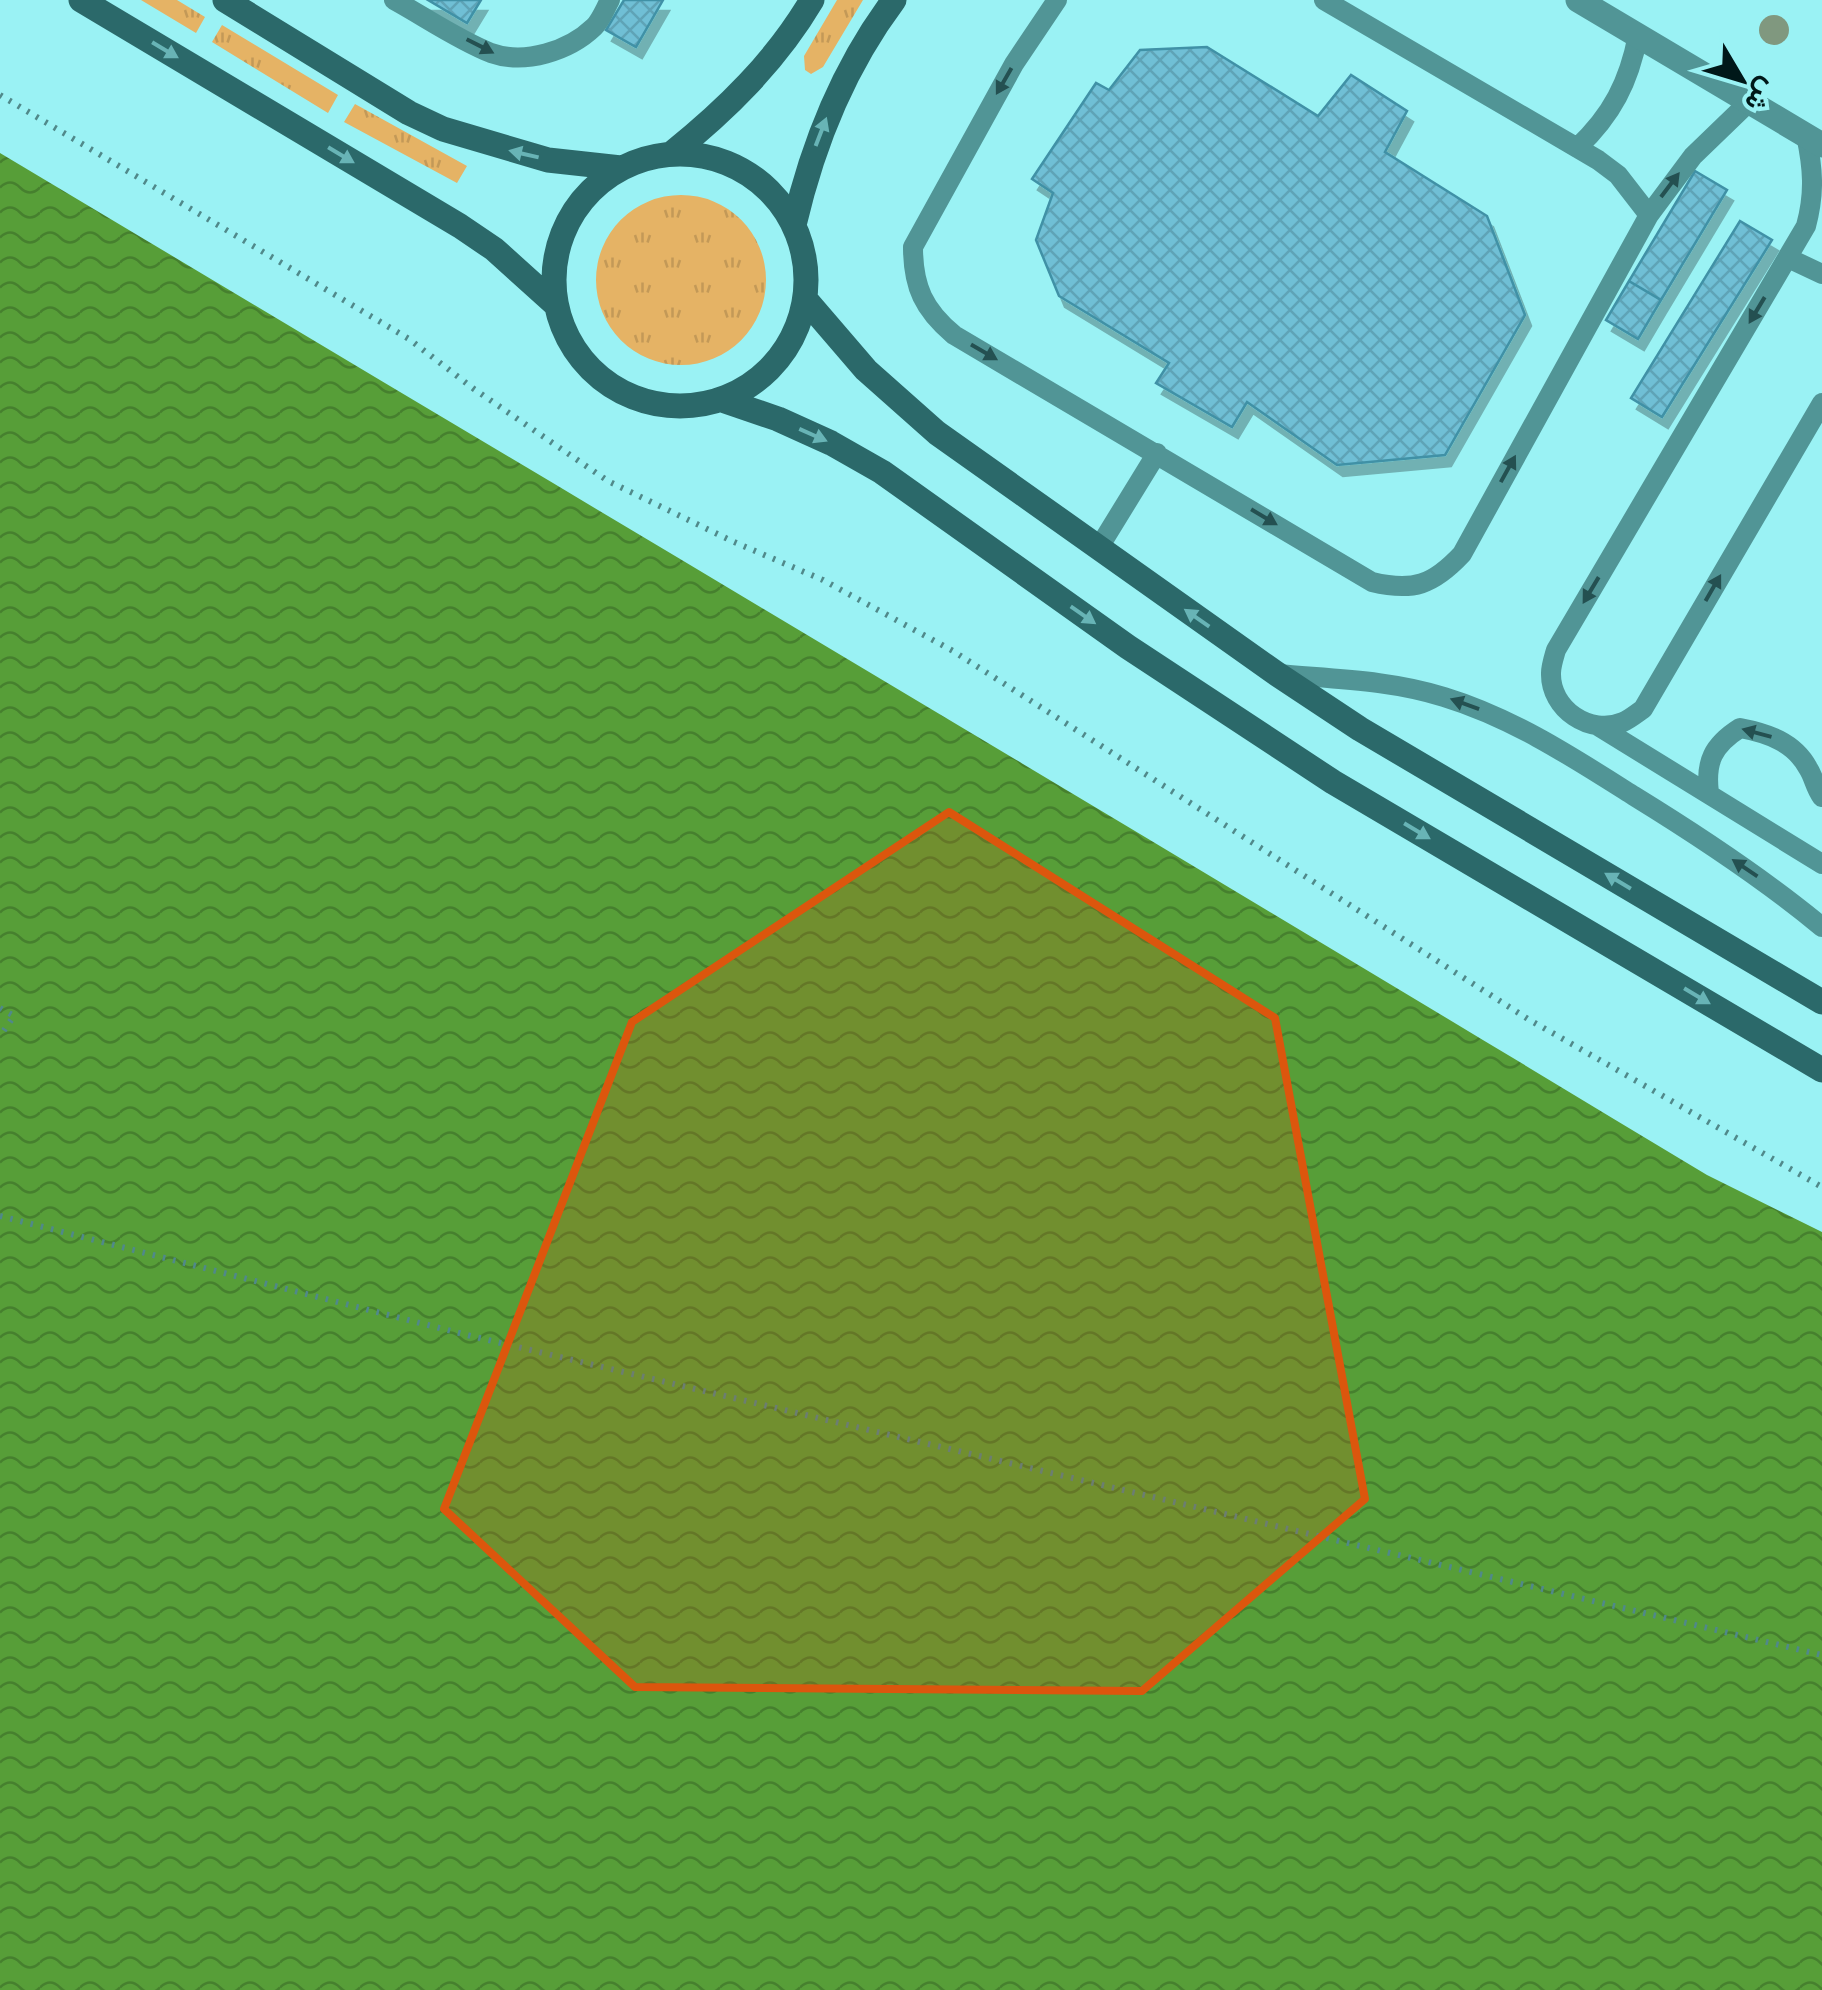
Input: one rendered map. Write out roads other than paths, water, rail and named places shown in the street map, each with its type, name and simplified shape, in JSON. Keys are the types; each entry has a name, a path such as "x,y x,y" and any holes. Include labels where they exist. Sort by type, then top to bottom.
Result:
{"main road":[{"path":"82,0 460,226 494,249 555,304"},
{"path":"225,0 410,113 443,129 548,160 621,168"},
{"path":"671,154 748,86 812,0"},
{"path":"794,225 806,173 825,121 848,72 894,0"},
{"path":"671,154 714,158 753,176 783,206 803,249 805,299 796,332 778,361 753,384 700,406 651,404 606,385 573,350 555,304 556,251 580,202 621,168 671,154"},
{"path":"805,299 834,336 900,403 1098,549 1278,674 1360,729 1822,1002"},
{"path":"722,400 814,435 882,472 1128,647 1333,782 1822,1070"}],"street":[{"path":"1578,0 1814,140"}],"lane":[{"path":"394,0 493,54 521,57 549,54 574,42 596,25 610,0"},
{"path":"1057,0 961,155 913,248 913,273 920,298 954,334 1372,582 1397,588 1422,585 1444,573 1462,554 1649,215 1693,156 1750,101"},
{"path":"1324,0 1577,148 1618,176 1649,215"},
{"path":"1577,148 1600,126 1618,100 1631,71 1638,34"},
{"path":"1814,140 1813,201 1806,226 1556,650 1550,674 1558,699 1574,718 1598,726 1822,864"},
{"path":"1788,258 1822,274"},
{"path":"1598,726 1622,723 1643,708 1822,403"},
{"path":"1098,549 1157,453"},
{"path":"1278,674 1411,689 1442,696 1520,728 1748,869 1822,927"},
{"path":"1708,794 1706,774 1711,755 1723,739 1740,728 1766,733 1789,746 1807,766 1822,797"}],"water":[{"path":"0,153 1707,1175 1822,1232 1822,1990 0,1990"}]}
